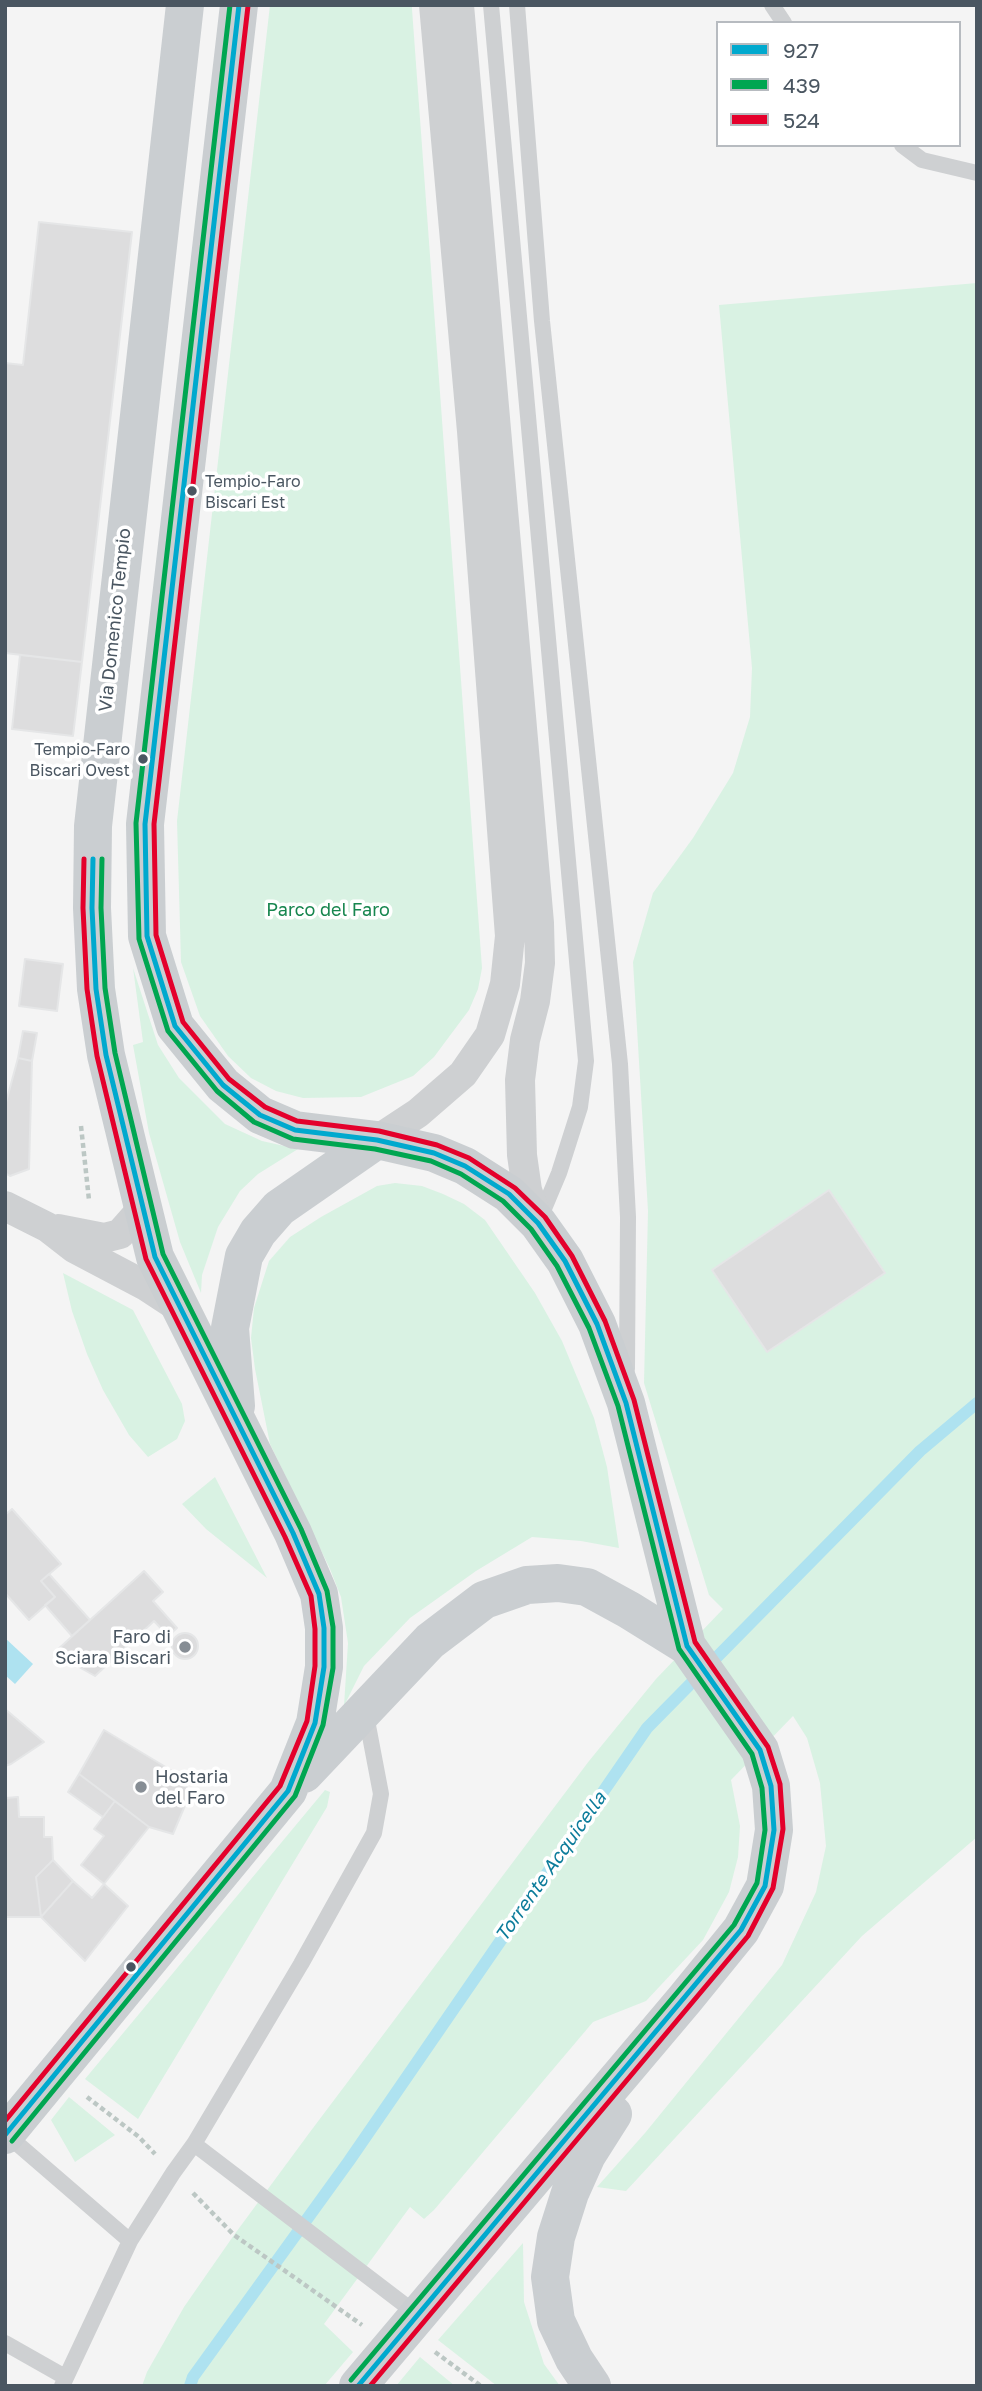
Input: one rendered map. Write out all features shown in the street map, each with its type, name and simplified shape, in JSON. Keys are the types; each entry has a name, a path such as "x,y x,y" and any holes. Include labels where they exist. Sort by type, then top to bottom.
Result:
{"main road":[{"name":"Via Domenico Tempio","path":"6,2134 288,1791 315,1723 324,1667 324,1629 319,1594 293,1533 155,1257 106,1055 96,989 92,908 93,825 185,5"},
{"path":"239,5 145,824 147,936 175,1026 223,1085 260,1115 295,1130 377,1140 433,1153 465,1166 509,1194 538,1223 565,1261 597,1324 626,1403 687,1646 760,1750 771,1786 774,1830 765,1886 741,1930 358,2386"},
{"path":"237,1424 230,1328 244,1256 258,1233 279,1208 377,1140"},
{"path":"288,1791 429,1641 484,1600 527,1585 558,1583 587,1587 687,1646"},
{"path":"592,2386 574,2359 556,2321 550,2277 556,2237 570,2193 587,2155 685,1999"}],"street":[{"path":"377,1140 418,1113 463,1074 490,1035 505,984 510,936 472,431 434,5"},
{"path":"459,5 539,923 540,963 520,1080 522,1155 527,1190 538,1223"},
{"path":"5,1206 47,1227 74,1248 146,1286 178,1307"},
{"path":"47,1227 104,1238 120,1234 142,1209"}],"lane":[{"path":"491,5 586,1061 580,1107 559,1173 538,1223"},
{"path":"517,5 542,321 620,1064 628,1217 626,1403"},
{"path":"772,5 782,21"},
{"path":"905,147 922,160 977,173"},
{"path":"5,2343 64,2382 130,2241 194,2144 301,1964 373,1833 381,1794 365,1709"},
{"path":"6,2134 130,2241"},
{"path":"194,2144 362,2273 408,2327"}],"path":[{"path":"80,1123 90,1212"},
{"path":"234,2235 336,2307"},
{"path":"408,2327 428,2347 481,2386"}],"green space":[{"name":"Parco del Faro","path":"270,5 412,5 482,968 478,989 469,1010 434,1057 413,1076 361,1097 303,1098 276,1091 251,1078 228,1056 200,1016 181,962 177,821"},
{"path":"977,283 977,1837 862,1936 626,2191 597,2187 645,2133 782,1965 816,1892 826,1846 820,1783 807,1738 793,1716 731,1780 740,1826 738,1857 729,1892 703,1940 646,2001 593,2022 434,2210 424,2219 410,2207 324,2324 353,2352 324,2386 142,2386 147,2372 184,2307 310,2132 589,1761 656,1679 723,1609 709,1595 644,1383 648,1211 633,962 653,893 693,838 733,773 750,717 752,668 719,305"},
{"path":"133,968 158,1045 179,1078 225,1124 262,1141 298,1149 258,1174 240,1191 218,1227 202,1275 201,1293 180,1242 149,1133 133,1045 143,1042"},
{"path":"395,1183 422,1186 443,1194 464,1204 485,1220 535,1293 562,1341 594,1418 607,1467 619,1548 581,1541 532,1537 476,1571 410,1618 364,1666 344,1706 348,1643 341,1597 270,1444 251,1338 254,1308 269,1261 290,1237 377,1186"},
{"path":"63,1273 133,1310 182,1404 185,1421 177,1439 148,1457 129,1435 103,1390 72,1311"},
{"path":"215,1477 267,1578 206,1529 182,1504"},
{"path":"325,1790 330,1792 327,1807 138,2119 85,2079"},
{"path":"69,2097 115,2135 75,2162 51,2120"},
{"path":"523,2243 524,2302 544,2364 560,2386 497,2386 438,2340"},
{"path":"420,2357 455,2386 396,2386"}],"water":[{"path":"5,1638 33,1664 15,1684 5,1675"}],"building":[{"path":"39,222 132,232 82,662 5,653 5,363 23,365"},
{"path":"20,655 82,662 73,736 12,729"},
{"path":"25,959 63,964 57,1011 19,1006"},
{"path":"23,1031 37,1033 32,1061 18,1058"},
{"path":"18,1058 32,1061 29,1169 10,1176 5,1173 5,1106"},
{"path":"829,1190 885,1273 767,1352 712,1270"},
{"path":"12,1509 61,1564 41,1581 55,1597 29,1620 5,1593 5,1515"},
{"path":"144,1571 163,1592 153,1601 177,1628 168,1636 154,1621 95,1676 61,1657 56,1651"},
{"path":"49,1574 90,1620 72,1636 45,1605 55,1597 41,1581"},
{"name":"Faro di Sciara Biscari","path":"185,1633 194,1637 198,1646 194,1655 185,1659 176,1655 172,1646 176,1637"},
{"path":"5,1709 44,1742 5,1766"},
{"name":"Hostaria del Faro","path":"104,1730 184,1778 189,1796 173,1834 149,1827 79,1774"},
{"path":"79,1774 115,1801 103,1817 68,1792"},
{"path":"18,1797 19,1817 44,1817 44,1837 52,1837 53,1860 36,1877 41,1917 5,1917 5,1798"},
{"path":"115,1801 149,1827 104,1884 81,1865 104,1836 94,1829"},
{"path":"53,1860 73,1881 41,1917 36,1877"},
{"path":"73,1881 92,1898 104,1884 128,1906 85,1961 41,1917"}],"waterway":[{"name":"Torrente Acquicella","path":"190,2386 193,2377 349,2161 647,1728 920,1451 977,1403"}],"transit line":[{"name":"439","path":"230,5 136,823 139,939 168,1031 217,1091 254,1122 293,1139 375,1149 431,1161 461,1174 503,1201 531,1229 557,1266 589,1328 618,1406 679,1649 752,1754 762,1788 765,1830 757,1883 734,1925 351,2380"},
{"name":"927","path":"239,5 145,824 147,936 175,1026 223,1085 260,1115 295,1130 377,1140 434,1153 465,1166 509,1194 538,1223 565,1261 597,1324 626,1403 687,1646 760,1750 771,1786 774,1830 765,1886 741,1930 358,2386"},
{"name":"524","path":"248,6 154,824 156,935 183,1022 229,1079 265,1107 297,1121 379,1131 437,1145 469,1158 515,1188 545,1217 572,1256 605,1321 634,1400 695,1642 768,1747 780,1784 783,1829 773,1888 748,1936 370,2386"},
{"name":"524","path":"5,2121 280,1786 307,1721 315,1666 315,1629 311,1596 285,1537 146,1259 97,1056 87,989 83,908 84,859"},
{"name":"927","path":"5,2135 288,1791 315,1723 324,1667 324,1628 319,1594 293,1533 155,1257 106,1055 96,989 92,908 93,859"},
{"name":"439","path":"12,2141 295,1796 323,1725 333,1668 333,1627 327,1591 301,1529 163,1254 115,1053 105,988 101,908 102,859"}],"place":[{"name":"Tempio-Faro Biscari Est","path":"192,491"},
{"name":"Tempio-Faro Biscari Ovest","path":"143,759"},
{"name":"Faro di Sciara Biscari","path":"185,1647"},
{"name":"Hostaria del Faro","path":"141,1787"}]}
